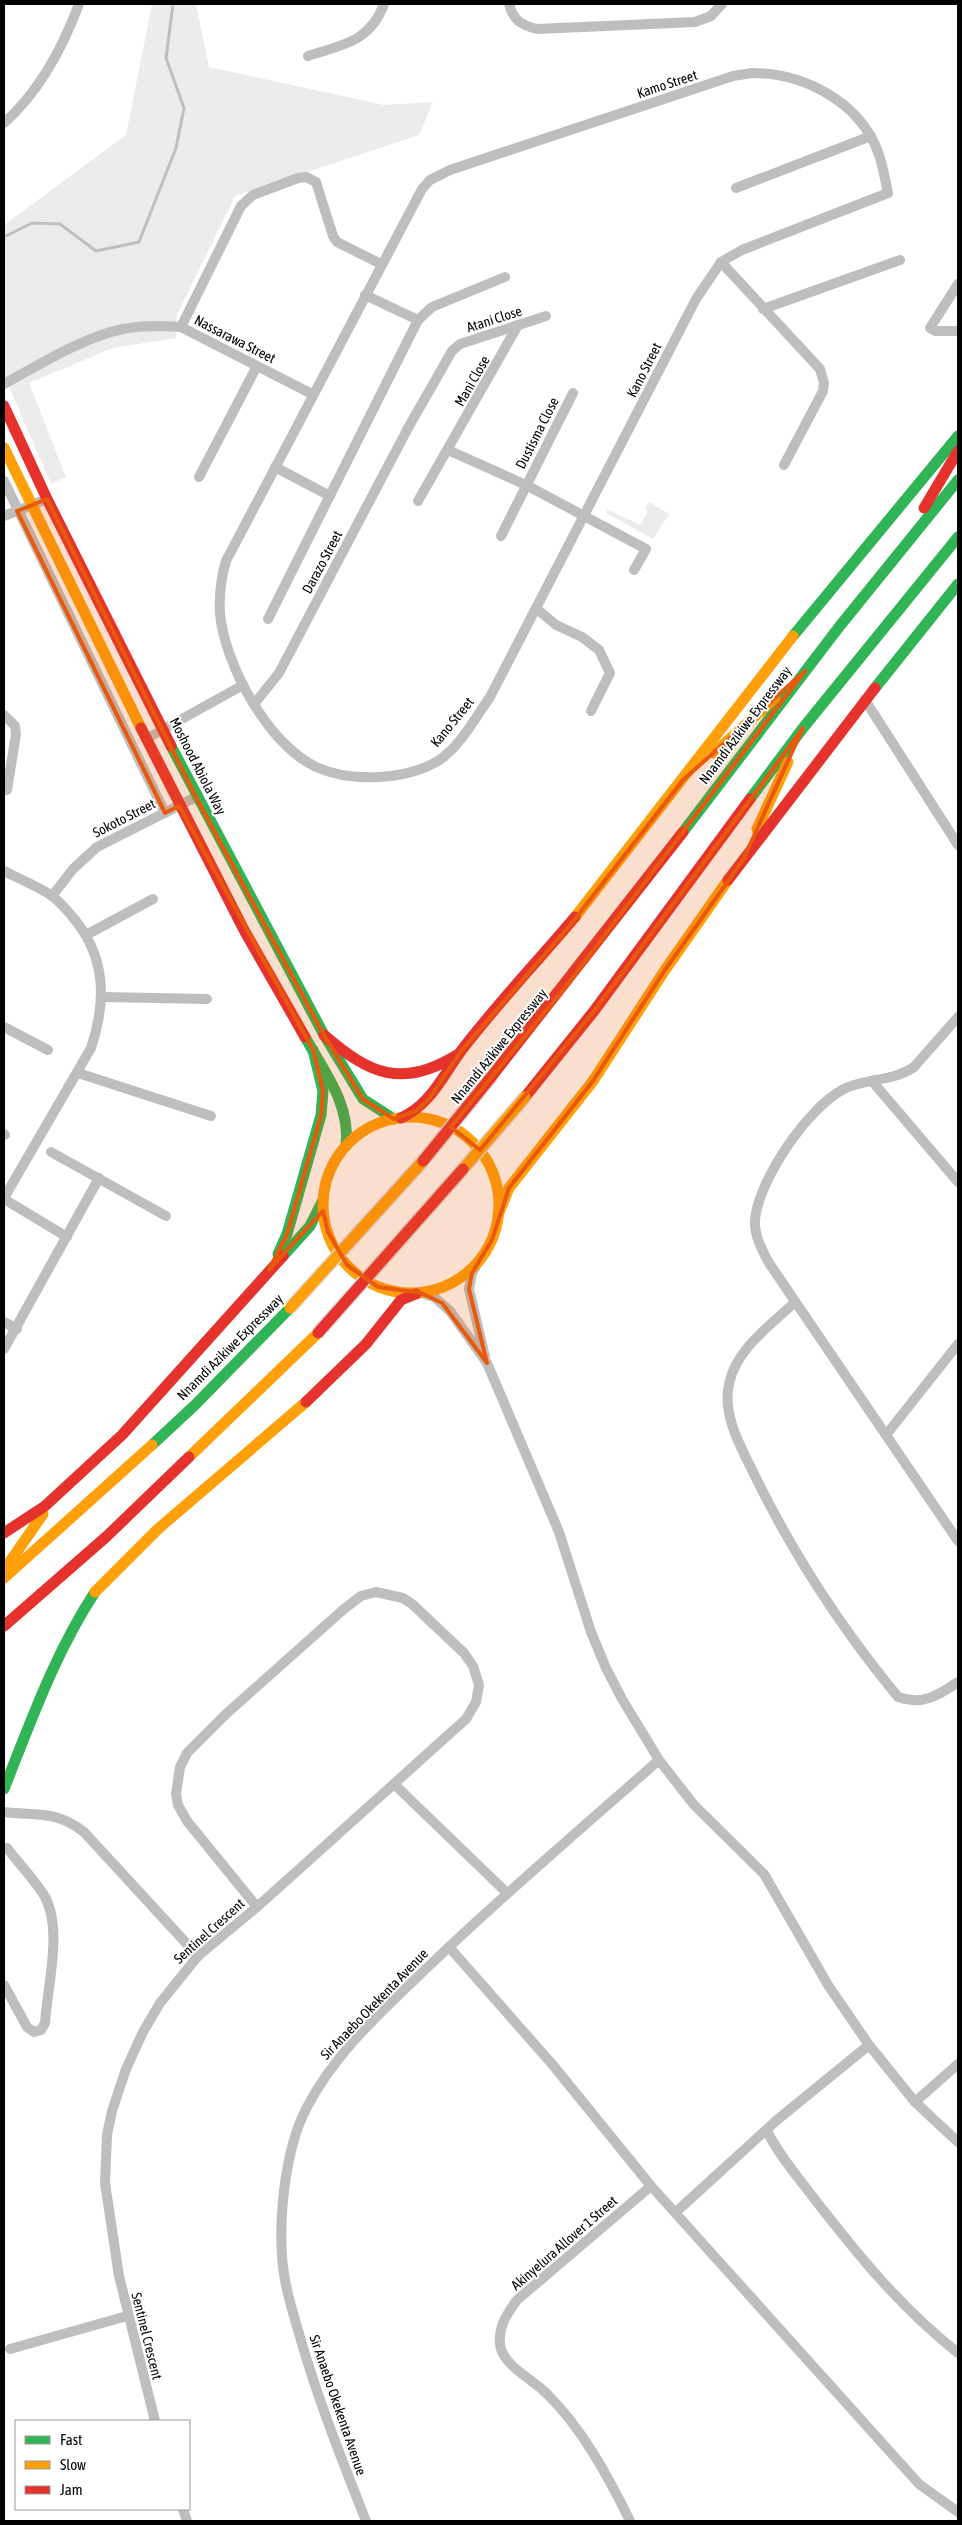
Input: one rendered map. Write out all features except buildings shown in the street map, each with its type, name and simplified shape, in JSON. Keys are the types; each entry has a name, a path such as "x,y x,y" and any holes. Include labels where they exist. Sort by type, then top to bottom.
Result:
{"main road":[{"name":"Moshood Abiola Way","path":"4,406 47,498 196,797 324,1035 363,1099 397,1118"},
{"name":"Nnamdi Azikiwe Expressway","path":"397,1118 422,1106 461,1051 571,924 798,630 958,436"},
{"path":"4,448 179,806 244,930 313,1050 344,1110 348,1129 346,1146"},
{"path":"898,552 958,450"},
{"name":"Nnamdi Azikiwe Expressway","path":"4,1578 195,1405 290,1308 432,1151 568,985 805,671 898,552 958,480"},
{"path":"4,1626 106,1537 318,1333 420,1219 525,1097 594,1010 803,728 958,537"},
{"path":"4,1789 44,1687 74,1624 95,1592 158,1529 323,1387 366,1344 401,1300 418,1293 443,1288 479,1261 492,1240 498,1215 509,1188 593,1081 665,970 744,857 865,700 958,584"},
{"path":"683,780 805,671"},
{"path":"744,857 803,728"},
{"path":"324,1035 360,1064 385,1073 420,1072 447,1062 461,1051"},
{"path":"269,1270 287,1234 320,1121 323,1091 313,1050"},
{"path":"418,1293 396,1292 378,1287 361,1278 347,1266 335,1250 324,1214 324,1194 328,1177 346,1146 376,1124 397,1118 430,1120 445,1124 464,1135 481,1151 492,1171 498,1192 498,1215"},
{"name":"Nnamdi Azikiwe Expressway","path":"61,1492 150,1406 310,1226 320,1208 324,1194"},
{"path":"4,1533 21,1524 61,1492"},
{"path":"4,1571 61,1492"}],"street":[{"path":"5,120 48,68 67,37 80,4"},
{"path":"308,56 353,41 370,30 379,17 384,4"},
{"path":"509,4 512,16 523,26 537,29 695,22 711,16 722,4"},
{"name":"Kamo Street","path":"422,189 430,180 450,170 733,76 752,73 772,73 806,82 842,105 858,119 871,136 879,153 884,176"},
{"path":"736,188 871,136"},
{"name":"Kano Street","path":"422,189 312,394 226,561 221,577 220,613 223,632 243,685 273,730 292,750 316,766 340,775 366,778 391,776 418,770 438,761 461,739 490,696 537,609 696,299 721,262 742,250 888,193 884,176"},
{"path":"181,327 241,206 254,195 298,178 306,177 316,182 333,236 337,242 382,264"},
{"path":"763,309 900,260"},
{"path":"721,262 820,369 824,383 823,391 784,465"},
{"path":"268,619 418,320 432,307 505,277"},
{"path":"958,284 930,328 935,331 958,331"},
{"path":"365,296 418,320"},
{"name":"Atani Close","path":"408,428 452,351 460,344 546,316"},
{"name":"Mani Close","path":"418,501 518,325"},
{"name":"Nassarawa Street","path":"4,384 51,358 120,329 144,326 181,327 312,394"},
{"path":"200,477 257,366"},
{"name":"Dustisma Close","path":"526,486 573,393"},
{"name":"Darazo Street","path":"255,703 279,673 408,428"},
{"path":"448,450 526,486 646,549 634,570"},
{"path":"275,467 330,496"},
{"path":"4,481 165,813"},
{"path":"501,536 526,486"},
{"path":"4,516 47,498"},
{"path":"537,609 556,625 582,637 599,650 610,673 591,711"},
{"path":"146,739 243,685"},
{"path":"865,700 958,845"},
{"path":"4,715 14,726 16,734 7,790"},
{"name":"Sokoto Street","path":"52,896 92,851 116,836 196,797"},
{"path":"4,872 52,896 79,923 94,953 100,974 102,997 100,1023 91,1048 4,1199 68,1237"},
{"path":"86,936 152,899"},
{"path":"102,997 207,1000"},
{"path":"958,1017 914,1067 905,1073 844,1089 822,1106 792,1141 760,1196 755,1222 756,1234 769,1263 958,1541"},
{"path":"4,1027 48,1050"},
{"path":"78,1073 211,1116"},
{"path":"872,1081 958,1182"},
{"path":"51,1152 166,1216"},
{"path":"4,1349 17,1329 99,1178"},
{"path":"479,1261 472,1273 469,1290 487,1363 553,1517 591,1632 606,1668 622,1699 659,1760 694,1805 764,1874 828,1985 869,2045 915,2102 958,2142"},
{"path":"418,1293 434,1298 450,1311 487,1363"},
{"path":"795,1302 745,1350 732,1372 728,1406 741,1447 775,1518 814,1583 898,1698 910,1702 924,1700 938,1695 958,1682"},
{"path":"4,1322 17,1329"},
{"path":"886,1435 958,1344"},
{"name":"Sentinel Crescent","path":"155,2420 127,2316 105,2182 107,2136 120,2084 143,2032 160,2003 198,1956 257,1907 466,1719 476,1702 479,1685 473,1666 464,1653 412,1604 403,1598 376,1592 361,1596 344,1609 205,1734 187,1753 180,1767 176,1794 178,1805 187,1821 257,1907"},
{"name":"Sir Anaebo Okekenta Avenue","path":"366,2521 327,2420 289,2300 284,2273 282,2247 286,2177 295,2136 304,2112 327,2073 340,2056 394,1999 507,1894 659,1760"},
{"path":"394,1784 507,1894"},
{"path":"4,1812 59,1816 71,1821 84,1832 198,1956"},
{"path":"4,1985 27,2027 34,2032 41,2030 45,2023 52,1961 52,1924 46,1898 7,1848"},
{"path":"449,1947 552,2064 651,2186 919,2484 958,2512"},
{"path":"676,2212 777,2120 869,2045"},
{"path":"915,2102 958,2064"},
{"path":"767,2131 784,2159 870,2270 901,2304 958,2353"},
{"name":"Akinyelura Allover 1 Street","path":"630,2521 590,2450 563,2412 546,2393 509,2362 502,2350 499,2334 505,2317 517,2300 651,2186"},
{"path":"10,2349 127,2316"}],"highlighted area":[{"path":"47,499 196,797 324,1035 363,1099 394,1119 416,1111 428,1100 461,1051 571,924 683,780 805,671 567,985 451,1127 480,1150 594,1011 803,728 743,860 665,970 593,1081 509,1188 492,1240 472,1273 469,1289 487,1363 442,1303 421,1293 378,1287 347,1265 328,1232 323,1211 269,1270 287,1234 321,1115 323,1091 313,1050 179,806 165,813 17,511"}],"shaded area":[{"path":"152,4 196,4 209,67 384,105 433,102 419,135 235,196 177,315 176,338 113,348 29,383 66,477 51,484 4,375 4,225 126,135"},
{"path":"649,502 669,514 653,539 606,513 607,509 640,525 648,511 645,509"}],"waterway":[{"path":"4,237 32,223 60,224 96,251 139,242 176,148 184,108 166,58 173,4"}],"traffic: fast":[{"path":"793,636 958,436"},
{"path":"683,832 839,627 958,480"},
{"path":"750,799 803,728 958,537"},
{"path":"875,688 958,584"},
{"path":"171,746 324,1035 363,1099 394,1119"},
{"path":"305,1037 328,1076 340,1102 344,1116 346,1146"},
{"path":"278,1254 287,1234 321,1115 323,1091 313,1050"},
{"path":"283,1256 310,1226 323,1200"},
{"path":"152,1445 195,1405 290,1308"},
{"path":"4,1789 56,1663 95,1592"}],"traffic: slow":[{"path":"4,448 141,728"},
{"path":"575,917 793,636"},
{"path":"714,753 775,698"},
{"path":"757,829 788,762"},
{"path":"498,1215 509,1188 593,1081 665,970 728,880"},
{"path":"463,1169 525,1097"},
{"path":"411,1117 445,1124 467,1137 479,1149 492,1171 499,1205 492,1239 479,1261 467,1273 445,1286 411,1293 377,1286 355,1273 343,1261 330,1239 323,1205 330,1171 343,1149 355,1137 377,1124 411,1117"},
{"path":"290,1308 423,1161"},
{"path":"189,1457 318,1333"},
{"path":"95,1592 158,1529 306,1402"},
{"path":"4,1578 152,1445"},
{"path":"7,1566 43,1514"}],"traffic: jam":[{"path":"4,406 47,499 171,746"},
{"path":"924,508 958,451"},
{"path":"728,880 875,688"},
{"path":"141,728 244,930 305,1037"},
{"path":"525,1097 594,1011 750,799"},
{"path":"492,1076 683,832"},
{"path":"401,1118 428,1098 474,1034 575,917"},
{"path":"324,1035 356,1059 371,1067 387,1072 403,1074 419,1072 437,1066 457,1055"},
{"path":"423,1161 492,1076"},
{"path":"318,1333 463,1169"},
{"path":"4,1533 45,1506 122,1435 283,1256"},
{"path":"306,1402 366,1344 401,1300 416,1294"},
{"path":"4,1626 106,1537 189,1457"}]}
